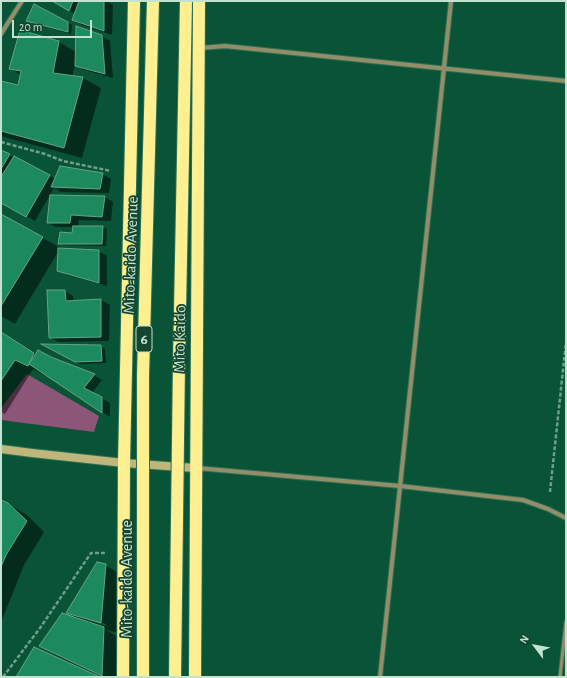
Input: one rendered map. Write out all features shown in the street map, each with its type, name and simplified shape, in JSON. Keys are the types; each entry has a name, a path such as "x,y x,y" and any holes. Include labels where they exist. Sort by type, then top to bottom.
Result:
{"highway":[{"name":"Mito-kaido Avenue","path":"123,677 124,463 134,1"},
{"name":"Mito-kaido Avenue","path":"143,677 143,376 153,1"},
{"path":"175,677 179,354 186,1"},
{"name":"Mito Kaido","path":"195,677 195,468 199,1"}],"street":[{"path":"1,34 22,1"},
{"path":"380,677 451,1"},
{"path":"199,48 225,46 566,81"},
{"path":"1,449 124,463 400,486 523,500 548,509 566,518"}],"lane":[{"path":"560,677 566,622"}],"path":[{"path":"1,142 63,161 115,172"},
{"path":"548,509 566,342"},
{"path":"3,677 40,628 91,553 112,552"}],"shaded area":[{"path":"27,374 99,416 94,432 1,420 1,408"}],"building":[{"path":"52,1 73,1 69,11"},
{"path":"79,1 104,1 104,31 72,20"},
{"path":"34,4 68,22 68,32 26,21"},
{"path":"76,26 102,35 105,74 75,66"},
{"path":"20,30 59,41 53,73 83,77 64,148 1,131 1,81 18,85 21,71 9,69"},
{"path":"1,150 10,154 1,169"},
{"path":"14,156 50,175 26,217 1,203 1,177"},
{"path":"60,166 103,173 100,189 51,187"},
{"path":"50,195 105,196 102,217 71,215 70,223 47,223"},
{"path":"1,214 43,237 1,306"},
{"path":"73,226 103,226 102,244 58,244 60,232 72,233"},
{"path":"58,248 99,250 99,283 57,271"},
{"path":"47,290 65,290 66,301 101,299 101,337 49,338"},
{"path":"1,332 34,353 28,366 15,360 1,381"},
{"path":"41,344 101,345 102,361 75,362"},
{"path":"38,350 51,357 95,374 84,388 102,397 102,413 29,364"},
{"path":"1,500 8,503 27,521 6,555 1,567"},
{"path":"97,562 106,564 101,623 66,613"},
{"path":"62,613 104,627 102,676 39,646"},
{"path":"34,647 100,677 16,677"}]}
